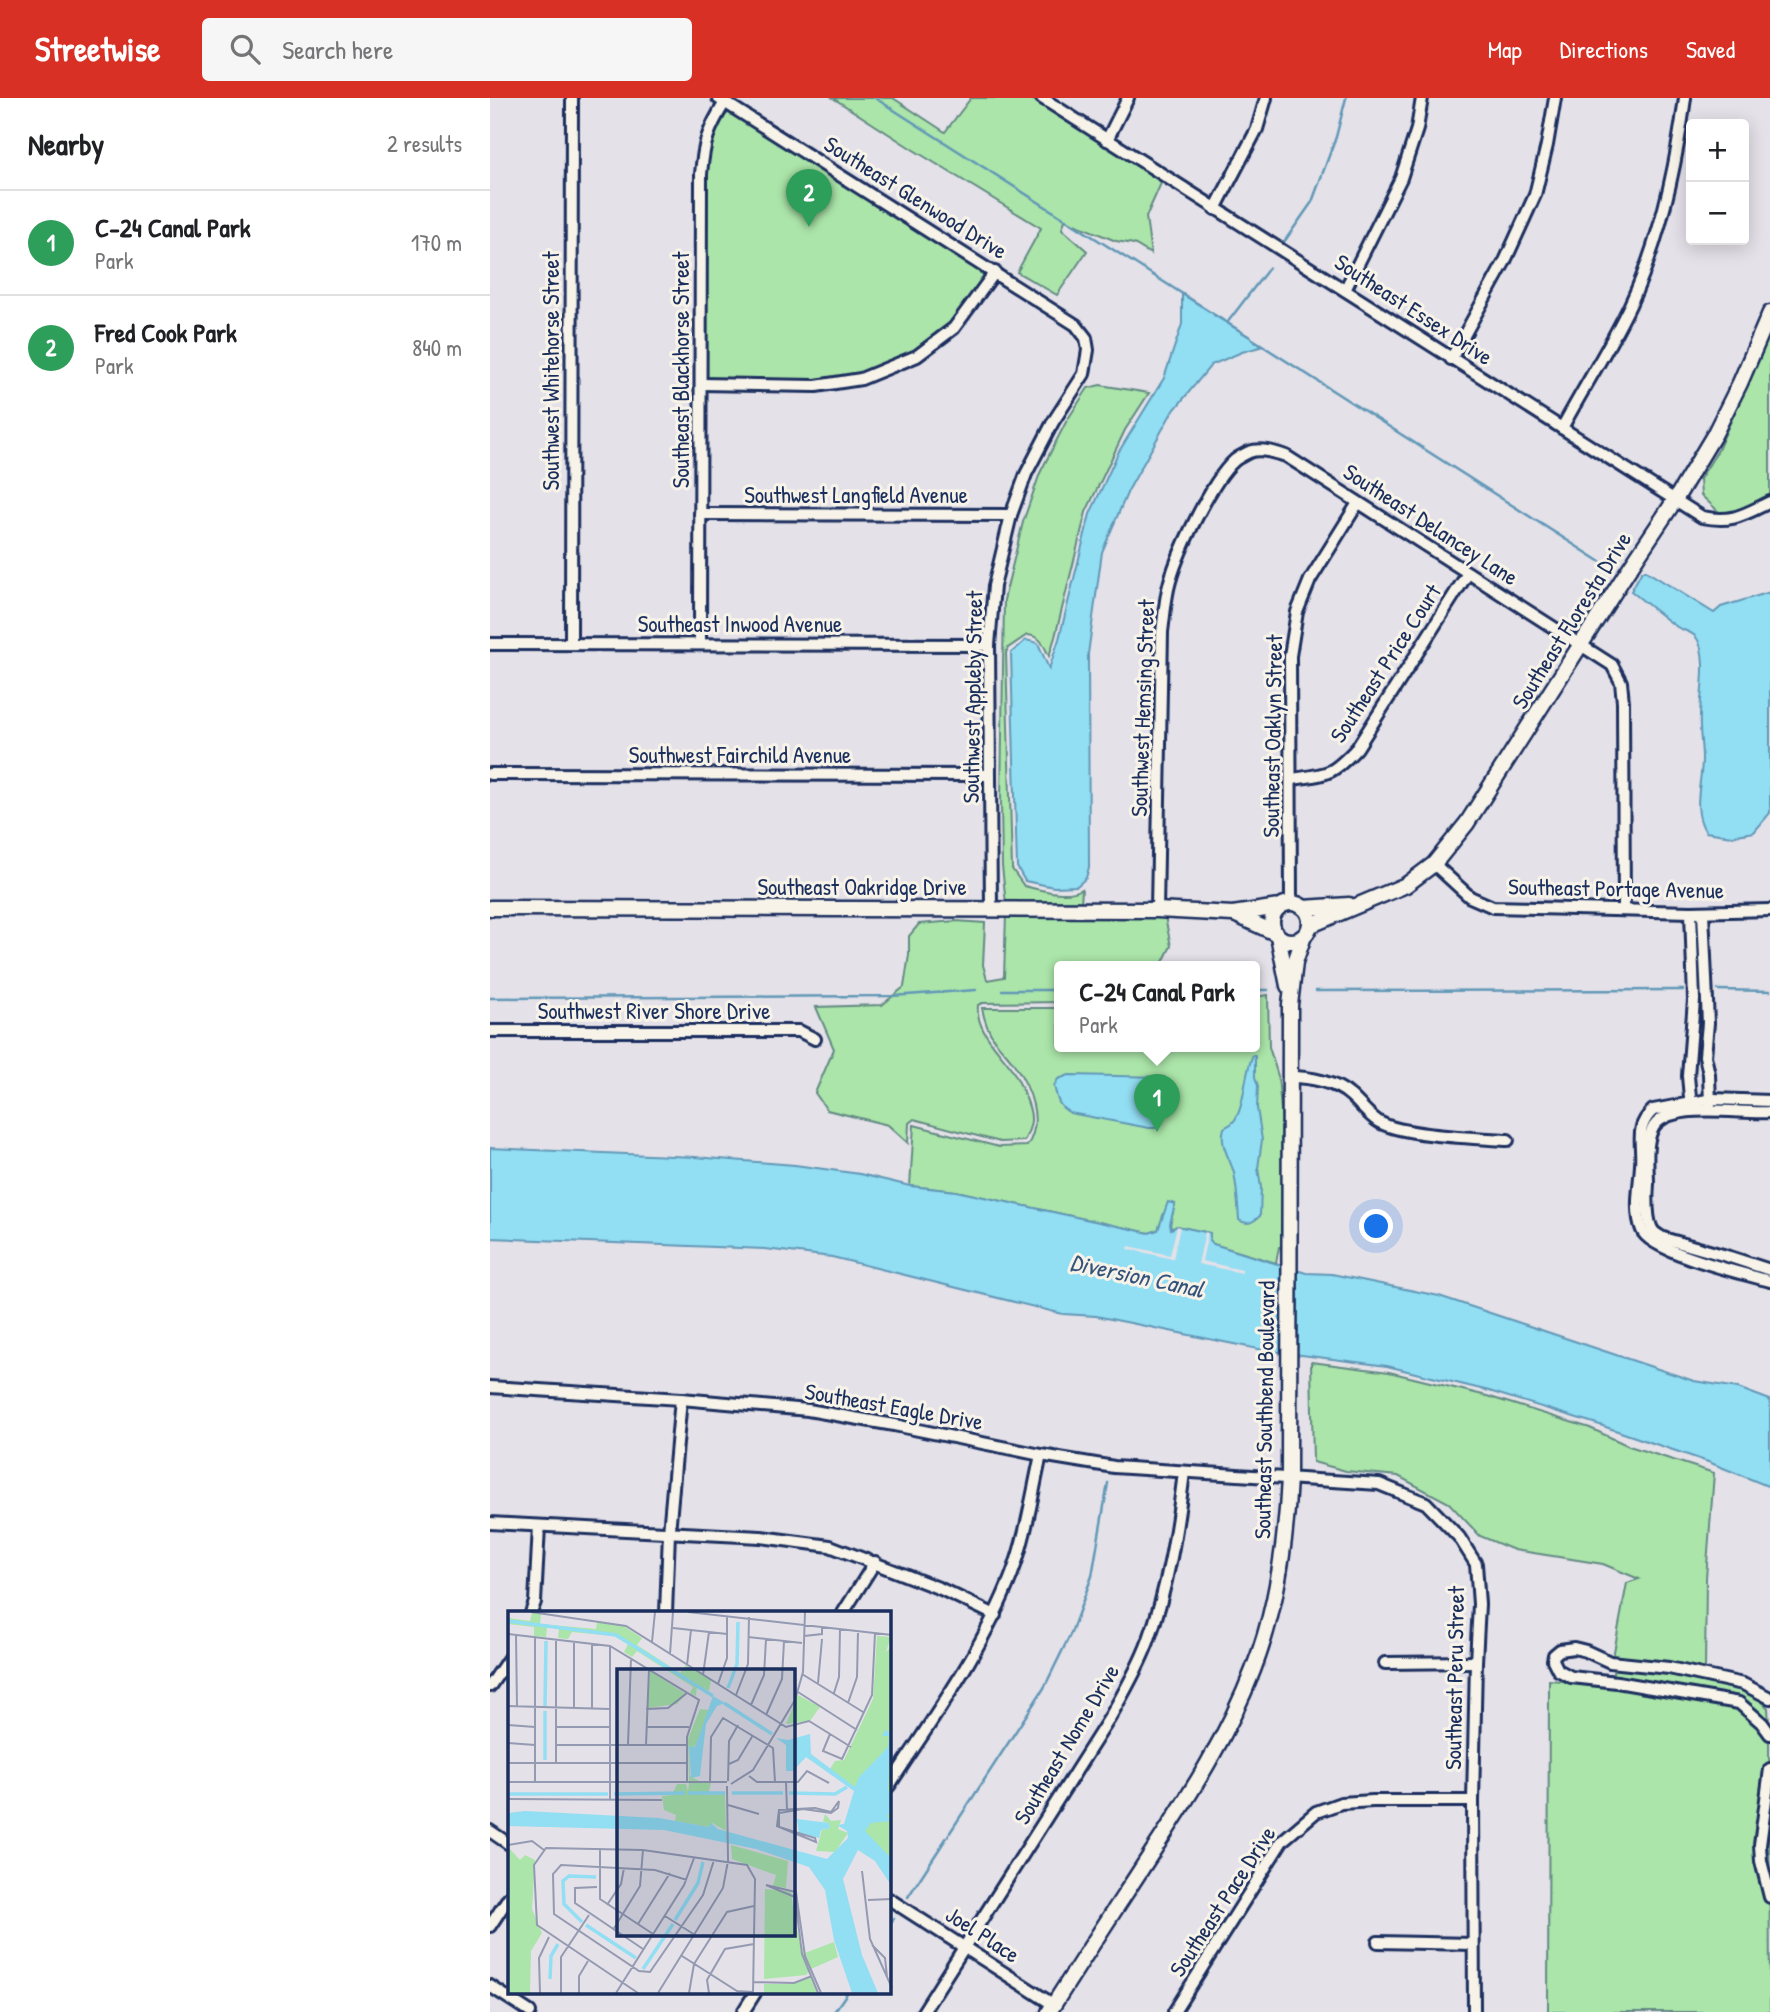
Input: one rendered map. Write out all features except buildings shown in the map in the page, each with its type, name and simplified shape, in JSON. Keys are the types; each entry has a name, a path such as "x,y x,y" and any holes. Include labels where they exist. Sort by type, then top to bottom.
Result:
{"street":[{"name":"Southwest Whitehorse Street","path":"571,644 572,98"},
{"name":"Southeast Essex Drive","path":"1042,98 1702,517 1721,521 1738,518 1770,502"},
{"path":"1107,140 1128,98"},
{"path":"1215,209 1256,129 1266,98"},
{"path":"1345,290 1401,178 1417,129 1422,98"},
{"path":"1451,359 1505,261 1535,195 1555,98"},
{"path":"1562,428 1630,305 1652,247 1672,173 1685,98"},
{"name":"Southeast Glenwood Drive","path":"722,100 995,272 1076,325 1086,338"},
{"name":"Southeast Blackhorse Street","path":"700,644 703,155 711,124 722,100"},
{"path":"701,384 816,386 861,379 916,356 954,328 995,272"},
{"name":"Southeast Floresta Drive","path":"1308,931 1358,904 1406,885 1434,864 1467,823 1714,435 1770,313"},
{"name":"Southwest Appleby Street","path":"991,909 989,645 994,586 1011,515 1026,474 1053,422 1084,374 1088,351 1086,338"},
{"name":"Southeast Delancey Lane","path":"1252,451 1271,451 1286,456 1612,665 1621,682 1623,702 1624,909"},
{"name":"Southwest Hemsing Street","path":"1157,910 1162,632 1168,587 1180,554 1220,479 1236,459 1252,451"},
{"name":"Southeast Oaklyn Street","path":"1291,906 1290,656 1297,612 1310,580 1358,503"},
{"name":"Southwest Langfield Avenue","path":"700,514 1011,515"},
{"name":"Southeast Price Court","path":"1292,779 1324,775 1338,768 1357,748 1468,573"},
{"name":"Southeast Inwood Avenue","path":"490,644 989,645"},
{"name":"Southwest Fairchild Avenue","path":"490,774 989,775"},
{"name":"Southeast Portage Avenue","path":"1434,864 1470,897 1493,907 1697,912 1770,910"},
{"name":"Southeast Floresta Drive","path":"1291,906 1358,904"},
{"path":"1291,906 1308,913 1308,931 1294,941 1289,941 1277,935 1272,917 1291,906"},
{"name":"Southeast Oakridge Drive","path":"490,908 1157,910 1233,914 1291,906"},
{"path":"1697,912 1705,957 1708,1032 1705,1056 1709,1074 1710,1105"},
{"path":"1691,1107 1688,1076 1697,912"},
{"name":"Southeast Oakridge Drive","path":"1233,914 1277,935"},
{"name":"Southeast Southbend Boulevard","path":"1051,2008 1182,1807 1218,1746 1254,1669 1268,1625 1287,1529 1289,1478 1290,1001 1296,962 1308,931"},
{"name":"Southeast Southbend Boulevard","path":"1277,935 1290,1001"},
{"path":"1693,957 1705,957"},
{"name":"Southwest River Shore Drive","path":"490,1031 799,1031 816,1039"},
{"path":"1290,1077 1301,1077 1335,1086 1348,1093 1379,1122 1399,1130 1508,1140"},
{"path":"1767,1275 1680,1254 1658,1240 1646,1237 1641,1228 1639,1214 1644,1177 1640,1128 1653,1110 1770,1101"},
{"path":"1710,1105 1745,1113 1770,1112"},
{"name":"Southeast Eagle Drive","path":"490,1387 808,1410 1114,1467 1289,1478"},
{"path":"666,1611 669,1532 681,1399"},
{"path":"891,1783 995,1615 1021,1546 1041,1455"},
{"name":"Southeast Nome Drive","path":"923,2012 1109,1720 1130,1682 1148,1643 1163,1596 1176,1538 1184,1472"},
{"name":"Southeast Peru Street","path":"1289,1478 1379,1484 1426,1503 1459,1537 1476,1564 1479,1604 1473,1801 1474,2012"},
{"path":"490,1523 761,1537 830,1546 941,1589 995,1615"},
{"path":"532,1611 535,1602 539,1526"},
{"path":"844,1611 875,1562"},
{"path":"1770,1698 1743,1684 1669,1668 1610,1662 1574,1648 1560,1650 1553,1660 1558,1670 1571,1677 1739,1703 1770,1732"},
{"path":"490,1686 508,1659"},
{"path":"1385,1663 1476,1662"},
{"path":"1607,1681 1610,1662"},
{"path":"1770,1769 1760,1845 1770,1897"},
{"name":"Southeast Pace Drive","path":"1174,2012 1282,1841 1316,1812 1341,1803 1473,1801"},
{"path":"490,1831 508,1842"},
{"path":"490,1926 508,1899"},
{"name":"Joel Place","path":"891,1900 965,1947 1051,2008"},
{"path":"1378,1942 1473,1944"},
{"path":"490,1986 530,2012"},
{"path":"743,2012 753,1997"}],"green space":[{"path":"833,98 893,98 945,132 971,98 1030,98 1162,181 1146,217 1151,254 1134,244 1116,241 1065,220 1062,229 1087,251 1057,295 1017,272 1041,228"},
{"path":"729,112 751,122 988,277 948,327 918,352 868,373 816,382 704,382 706,178 714,134 722,118"},
{"path":"1770,332 1770,494 1748,508 1722,515 1701,495 1700,479 1718,450"},
{"path":"1100,385 1149,393 1125,430 1086,512 1049,656 1039,639 1027,635 1008,648 1006,653 1012,869 1024,886 1062,893 1082,889 1081,904 1006,904 1002,866 1001,801 1004,600 1023,522 1040,473 1066,422 1088,388"},
{"path":"1006,915 1165,917 1171,946 1164,961 1054,961 1054,1002 978,1005 984,1031 1011,1068 1027,1101 1031,1120 1024,1141 1000,1142 914,1119 909,1123 908,1143 888,1125 827,1110 815,1093 834,1049 816,1007 882,1005 904,987 909,936 919,924 956,921 985,923 983,965 987,980 1004,977"},
{"path":"1268,995 1269,1047 1278,1076 1281,1110 1283,1247 1279,1247 1276,1263 1213,1244 1210,1233 1177,1226 1171,1229 1175,1204 1168,1203 1158,1230 1149,1233 956,1191 910,1186 914,1125 999,1147 1027,1146 1032,1136 1035,1115 1030,1093 1014,1064 989,1031 982,1008 1054,1008 1054,1052 1260,1052 1260,996"},
{"path":"1311,1362 1389,1372 1487,1396 1590,1428 1629,1446 1714,1473 1706,1578 1705,1670 1669,1662 1613,1657 1627,1583 1639,1579 1603,1564 1514,1550 1480,1536 1449,1503 1398,1476 1346,1471 1313,1462"},
{"path":"1614,1668 1668,1673 1742,1689 1756,1695 1768,1708 1769,1725 1763,1727 1765,1737 1769,1736 1770,2012 1548,2012 1549,1680 1610,1687"}],"water":[{"path":"1182,294 1264,346 1211,365 1171,414 1128,491 1102,552 1088,654 1089,867 1086,878 1077,886 1054,887 1025,881 1017,867 1011,653 1026,640 1038,643 1049,669 1090,514 1118,453 1164,378 1182,324"},
{"path":"1642,571 1714,613 1721,607 1770,592 1770,813 1754,832 1732,836 1706,832 1702,824 1698,806 1702,759 1700,721 1703,675 1700,644 1694,635 1677,627 1631,591"},
{"path":"1253,1055 1262,1140 1258,1168 1261,1187 1260,1216 1248,1223 1239,1220 1234,1173 1224,1146 1223,1134 1224,1128 1232,1123 1240,1109"},
{"path":"1069,1075 1164,1077 1168,1086 1157,1126 1149,1128 1070,1113 1060,1105 1054,1086 1058,1079"},
{"name":"Diversion Canal","path":"490,1148 695,1157 795,1165 860,1174 910,1186 956,1191 1149,1233 1158,1230 1168,1202 1175,1204 1171,1229 1177,1226 1210,1233 1213,1244 1306,1273 1332,1274 1439,1296 1694,1381 1738,1388 1770,1400 1770,1487 1711,1463 1597,1424 1489,1391 1387,1366 1263,1350 1096,1316 1063,1314 832,1257 765,1249 490,1238"}],"pier":[{"path":"1177,1226 1180,1227 1173,1259 1128,1249 1129,1246 1170,1255"},
{"path":"1205,1232 1208,1233 1202,1261 1242,1270 1242,1273 1198,1264"}],"waterway":[{"path":"875,98 1200,305"},
{"path":"1284,242 1312,202 1336,137 1346,98"},
{"path":"1227,323 1269,268"},
{"path":"1214,315 1250,337"},
{"path":"1255,341 1612,569"},
{"path":"490,998 892,996 976,990"},
{"path":"1002,990 1054,990"},
{"path":"1260,990 1268,990"},
{"path":"1316,991 1683,990"},
{"path":"1718,990 1770,991"},
{"path":"908,1897 1044,1688 1071,1633 1092,1576 1108,1483"},
{"path":"891,1922 894,1918"},
{"path":"834,2012 846,1994"}],"place":[{"name":"Fred Cook Park","path":"809,227"},
{"name":"C-24 Canal Park","path":"1157,1132"}]}
